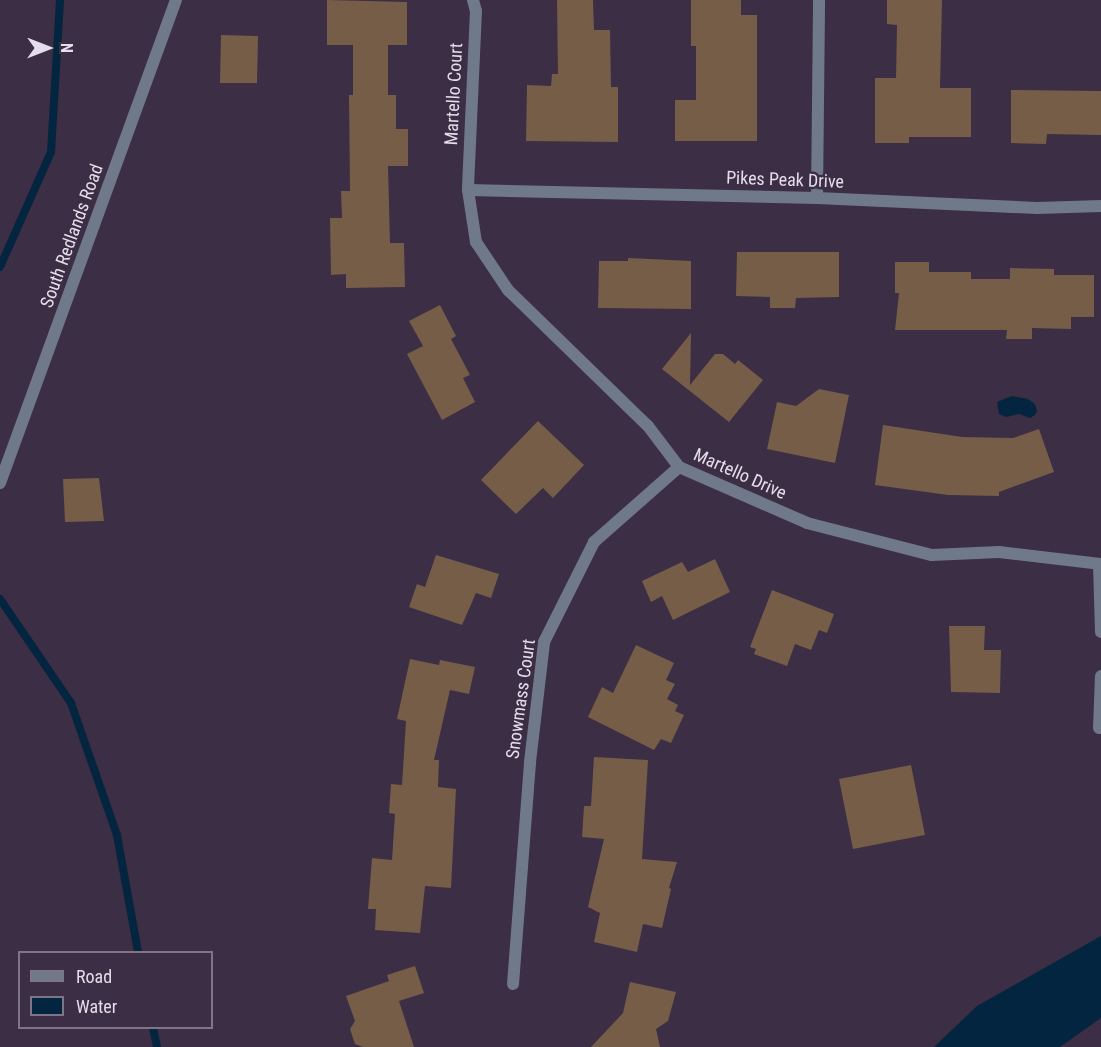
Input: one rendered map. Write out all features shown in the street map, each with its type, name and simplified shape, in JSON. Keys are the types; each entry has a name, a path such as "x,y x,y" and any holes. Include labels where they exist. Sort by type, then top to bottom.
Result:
{"street":[{"name":"South Redlands Road","path":"0,483 176,0"},
{"name":"Martello Court","path":"468,190 476,11 474,0"},
{"path":"817,198 819,0"},
{"name":"Pikes Peak Drive","path":"468,190 817,198 1037,208 1101,206"},
{"name":"Martello Drive","path":"468,190 476,242 508,290 648,426 679,467 807,524 932,555 999,552 1100,564"},
{"name":"Snowmass Court","path":"513,984 530,762 544,642 594,542 679,467"},
{"path":"1100,564 1101,632"},
{"path":"1099,728 1101,676"}],"water":[{"path":"1012,396 1028,399 1035,404 1037,411 1035,415 1030,418 1019,414 1006,417 999,414 997,402"},
{"path":"1101,936 1101,1018 1060,1047 934,1047 977,1006"}],"building":[{"path":"327,0 407,2 407,45 388,45 388,95 396,95 396,129 408,129 408,166 388,166 390,243 404,243 405,287 346,288 346,274 331,275 330,218 342,218 341,191 350,191 349,95 353,95 353,45 327,45"},
{"path":"557,0 593,0 594,30 610,30 611,87 618,87 618,142 526,141 527,85 551,86 552,74 558,74"},
{"path":"691,0 741,0 741,15 757,15 757,141 675,141 675,100 696,100 696,46 691,46"},
{"path":"887,0 942,0 940,88 971,88 971,137 909,137 909,143 875,143 875,78 896,78 897,25 887,24"},
{"path":"221,35 258,36 257,83 220,83"},
{"path":"1011,90 1101,91 1101,135 1047,134 1046,144 1011,143"},
{"path":"737,252 839,252 839,297 796,298 795,308 770,308 770,297 736,296"},
{"path":"628,258 691,261 691,309 598,308 599,261 628,261"},
{"path":"895,262 929,262 929,272 971,272 971,279 1010,279 1010,268 1054,269 1054,275 1094,275 1094,317 1071,317 1071,329 1032,328 1032,339 1006,339 1007,330 895,330 899,293 895,293"},
{"path":"440,305 456,336 451,339 470,375 463,378 475,402 442,420 407,354 423,346 409,321"},
{"path":"691,333 690,385 715,354 723,354 735,364 738,360 763,380 729,422 662,369"},
{"path":"819,389 849,395 835,463 767,449 777,402 796,406"},
{"path":"538,421 584,465 553,498 543,488 516,514 481,480"},
{"path":"883,425 962,437 1013,438 1039,429 1054,472 999,492 999,496 948,495 875,485"},
{"path":"99,478 104,521 65,522 63,479"},
{"path":"436,555 499,574 491,598 476,593 462,625 409,607 417,584 425,587"},
{"path":"715,559 730,592 673,620 662,596 651,602 642,581 682,562 688,572"},
{"path":"772,590 834,614 827,633 819,630 811,650 795,644 787,666 754,654 756,649 750,647"},
{"path":"949,626 985,626 984,650 1001,650 1000,693 951,692"},
{"path":"636,645 674,663 666,680 675,684 667,699 678,705 675,711 684,715 671,743 661,739 654,750 588,717 602,687 613,693"},
{"path":"410,659 439,665 440,660 475,667 469,694 450,690 434,760 439,760 438,787 456,789 451,888 425,886 420,933 375,930 376,909 368,909 372,858 392,860 395,814 389,813 391,784 402,785 406,721 397,719"},
{"path":"594,757 648,760 642,859 677,862 669,888 671,889 662,928 643,924 637,952 594,942 600,913 588,907 604,839 582,837 584,806 591,806"},
{"path":"911,765 925,835 853,849 839,779"},
{"path":"415,966 424,993 399,1001 414,1047 363,1047 355,1044 350,1029 355,1021 346,996 389,981 387,975"},
{"path":"630,982 676,992 668,1021 656,1029 660,1047 591,1047 623,1013"}],"waterway":[{"path":"0,267 51,152 60,0"},
{"path":"0,599 71,703 117,835 138,951"},
{"path":"153,1029 157,1047"}]}
